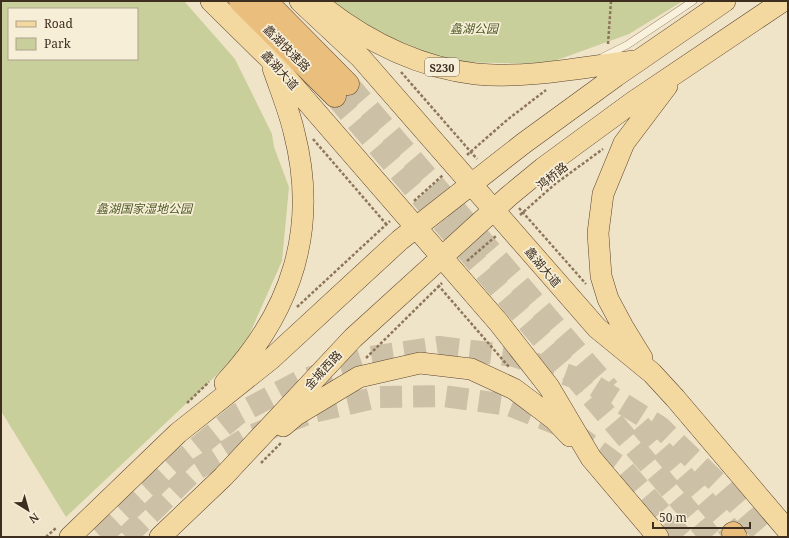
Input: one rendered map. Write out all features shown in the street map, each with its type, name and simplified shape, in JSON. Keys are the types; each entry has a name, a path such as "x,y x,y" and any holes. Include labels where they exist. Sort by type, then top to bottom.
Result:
{"highway":[{"name":"蠡湖快速路","path":"240,1 341,90 266,1"}],"main road":[{"name":"蠡湖大道","path":"211,1 270,58 403,210 499,323 549,387 591,458 658,537"},
{"name":"蠡湖大道","path":"300,1 361,58 472,183 597,328 652,373 788,531"},
{"name":"S230","path":"316,1 375,42 398,54 425,64 476,74 519,74 638,60"},
{"path":"178,433 271,359 400,240 472,183 638,60 725,1"},
{"name":"金城西路","path":"160,537 223,477 353,338 494,209 543,168 678,72 783,1"},
{"path":"70,537 178,433 255,349 274,318 293,277 300,245 304,212 301,171 294,132 270,58"},
{"path":"652,373 623,327 608,299 601,276 598,233 603,194 624,143 678,72"},
{"path":"223,477 296,415 359,377 420,363 470,369 514,389 554,419 591,458"}],"lane":[{"path":"585,67 627,45 693,1"}],"path":[{"path":"608,55 611,1"},
{"path":"295,309 403,210 507,120 552,86"},
{"name":"鸿桥路","path":"455,272 555,184 606,146"},
{"path":"364,360 455,272"}],"green space":[{"name":"蠡湖国家湿地公园","path":"1,1 184,1 235,59 272,134 274,147 289,187 282,261 242,351 66,517 1,411"},
{"name":"蠡湖公园","path":"323,1 683,1 629,34 546,64 452,62 348,22"}],"tunnel":[{"path":"348,84 609,389"},
{"path":"335,96 711,537"},
{"path":"101,537 184,458 238,414 300,381 370,357 439,347 514,356 590,383 660,427 720,485 765,537"},
{"path":"126,537 194,471 250,436 313,412 378,397 444,396 509,405 567,428 624,470 682,537"},
{"path":"640,425 733,533"}]}
